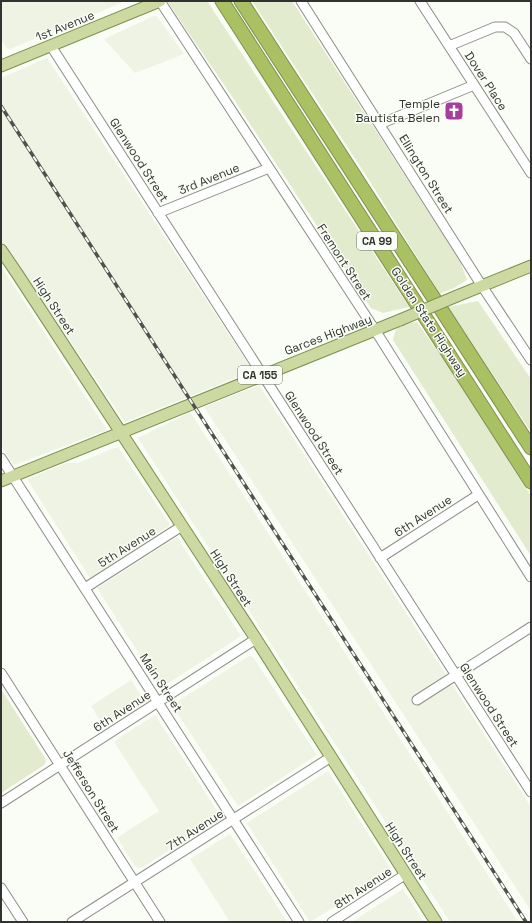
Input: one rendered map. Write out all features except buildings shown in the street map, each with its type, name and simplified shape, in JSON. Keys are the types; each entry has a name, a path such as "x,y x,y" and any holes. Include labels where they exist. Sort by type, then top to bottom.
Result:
{"highway":[{"name":"Golden State Highway","path":"222,1 531,482"},
{"name":"Golden State Highway","path":"241,1 531,448"}],"main road":[{"name":"1st Avenue","path":"1,66 160,1"},
{"name":"High Street","path":"1,250 256,639 436,922"},
{"name":"Garces Highway","path":"1,481 531,266"}],"street":[{"name":"Fremont Street","path":"160,1 204,66 375,330 531,577"},
{"name":"Ellington Street","path":"301,1 482,286 531,360"},
{"name":"Dover Place","path":"420,1 531,173"},
{"path":"449,46 495,27 505,27 514,33 531,59"},
{"name":"Glenwood Street","path":"51,46 531,792"},
{"path":"380,124 474,85"},
{"name":"3rd Avenue","path":"158,213 269,168"},
{"name":"Main Street","path":"1,458 299,922"},
{"name":"6th Avenue","path":"380,558 478,495"},
{"name":"5th Avenue","path":"84,588 182,526"},
{"path":"417,700 531,627"},
{"name":"6th Avenue","path":"1,802 256,639"},
{"name":"Jefferson Street","path":"1,673 160,922"},
{"name":"7th Avenue","path":"72,922 331,757"},
{"name":"8th Avenue","path":"332,922 406,874"},
{"path":"1,888 23,922"}],"shaded area":[{"path":"1,1 122,1 121,3 8,50 1,39"},
{"path":"156,15 184,54 135,73 104,39"},
{"path":"47,58 253,371 125,422 1,239 1,78"},
{"path":"1,266 107,430 14,465 1,445"},
{"path":"259,385 531,807 531,911 204,407"},
{"path":"190,412 518,922 450,922 138,438"},
{"path":"118,447 169,523 169,526 90,578 27,479 67,463 78,463"},
{"path":"177,537 241,636 161,688 97,588"},
{"path":"249,656 253,657 317,755 238,806 172,705"},
{"path":"131,680 143,699 103,725 91,706"},
{"path":"155,715 221,817 143,867 139,868 135,866 118,837 159,811 114,742"},
{"path":"328,771 392,871 310,922 247,823"},
{"path":"230,834 287,922 230,922 190,859"},
{"path":"403,889 424,922 352,922 364,914"}],"green space":[{"path":"167,1 207,1 409,307 383,313 371,308 233,98"},
{"path":"252,1 292,1 460,261 467,280 440,294 369,180"},
{"path":"478,301 531,379 531,432 448,307"},
{"path":"417,322 443,359 531,496 531,556 393,340 396,329 408,323"},
{"path":"1,689 45,758 46,762 44,765 1,793"}],"railway":[{"path":"1,106 526,922"}],"place":[{"name":"Temple Bautista Belen","path":"454,111"}]}
